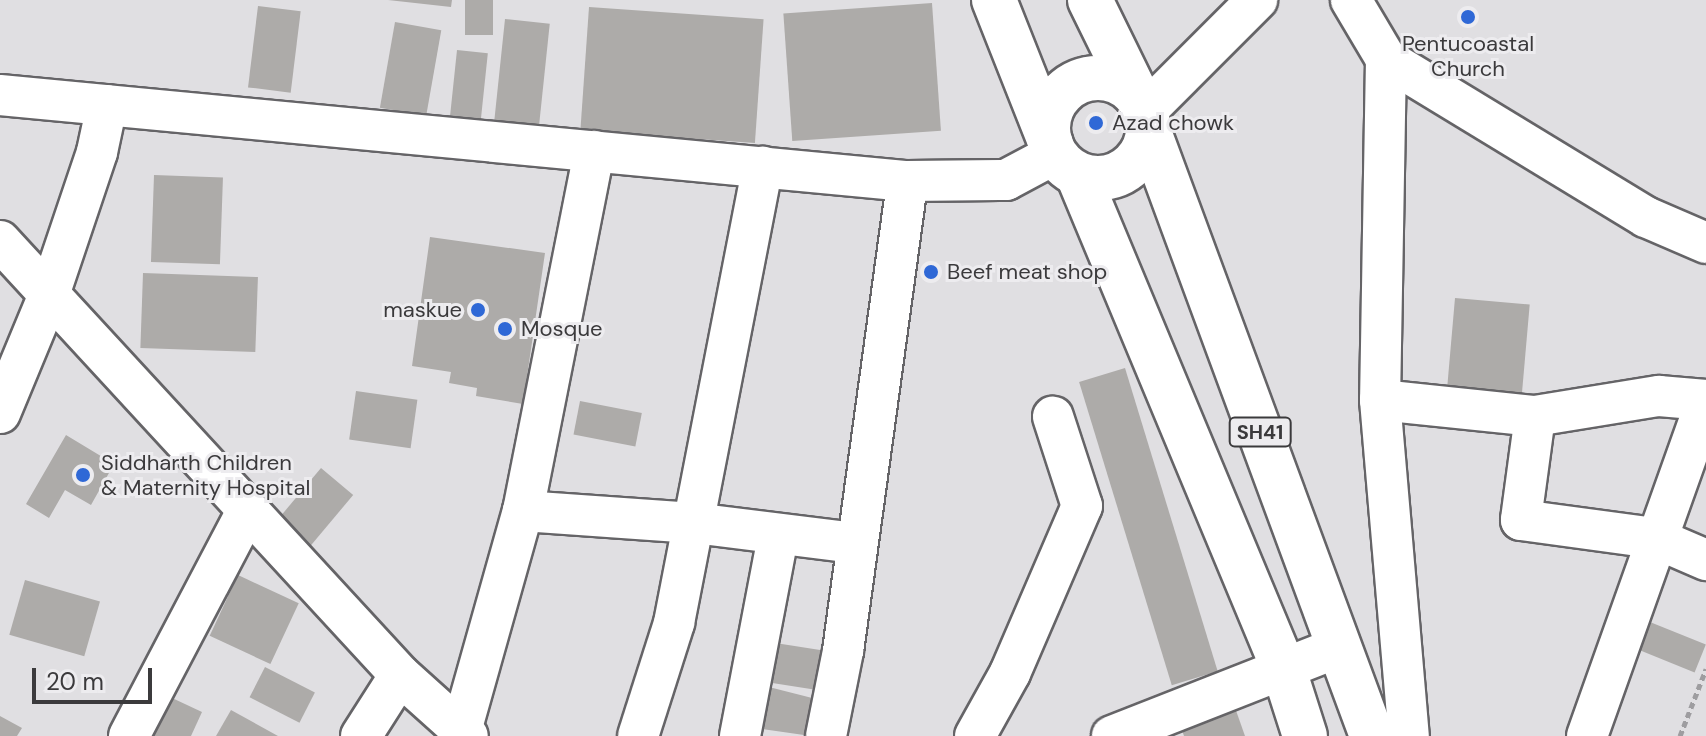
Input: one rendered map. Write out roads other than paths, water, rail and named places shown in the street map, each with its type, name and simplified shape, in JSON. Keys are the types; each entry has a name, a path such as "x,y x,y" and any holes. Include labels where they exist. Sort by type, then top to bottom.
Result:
{"main road":[{"name":"SH41","path":"994,0 1283,667 1305,736"},
{"name":"SH41","path":"1090,0 1143,113 1372,736"},
{"name":"SH41","path":"1066,164 1049,121 1064,92 1078,82 1110,80 1143,113"},
{"path":"1066,164 1094,178 1125,171 1145,145 1143,113"}],"street":[{"path":"1143,113 1257,0"},
{"path":"1351,0 1386,59 1646,217 1706,243"},
{"path":"1386,59 1380,400 1409,736"},
{"path":"0,95 907,181 1006,180 1066,164"},
{"path":"0,413 50,292 97,152 107,105"},
{"path":"0,241 400,675 464,733 523,511 594,151"},
{"path":"638,736 674,623 763,167"},
{"path":"826,736 843,651 854,543 907,181"},
{"path":"1380,400 1535,416 1659,396 1706,401 1587,736"},
{"path":"1535,416 1521,520 1655,538 1706,560"},
{"path":"975,736 1010,673 1082,506 1053,417"},
{"path":"129,736 247,511"},
{"path":"523,511 694,523 778,537 854,543"},
{"path":"740,736 778,537"},
{"path":"1112,736 1339,647"},
{"path":"361,736 400,675"}],"place":[{"name":"Pentucoastal Church","path":"1468,17"},
{"name":"Azad chowk","path":"1096,123"},
{"name":"Beef meat shop","path":"931,272"},
{"name":"maskue","path":"478,310"},
{"name":"Mosque","path":"505,329"},
{"name":"Siddharth Children & Maternity Hospital","path":"83,475"}]}
